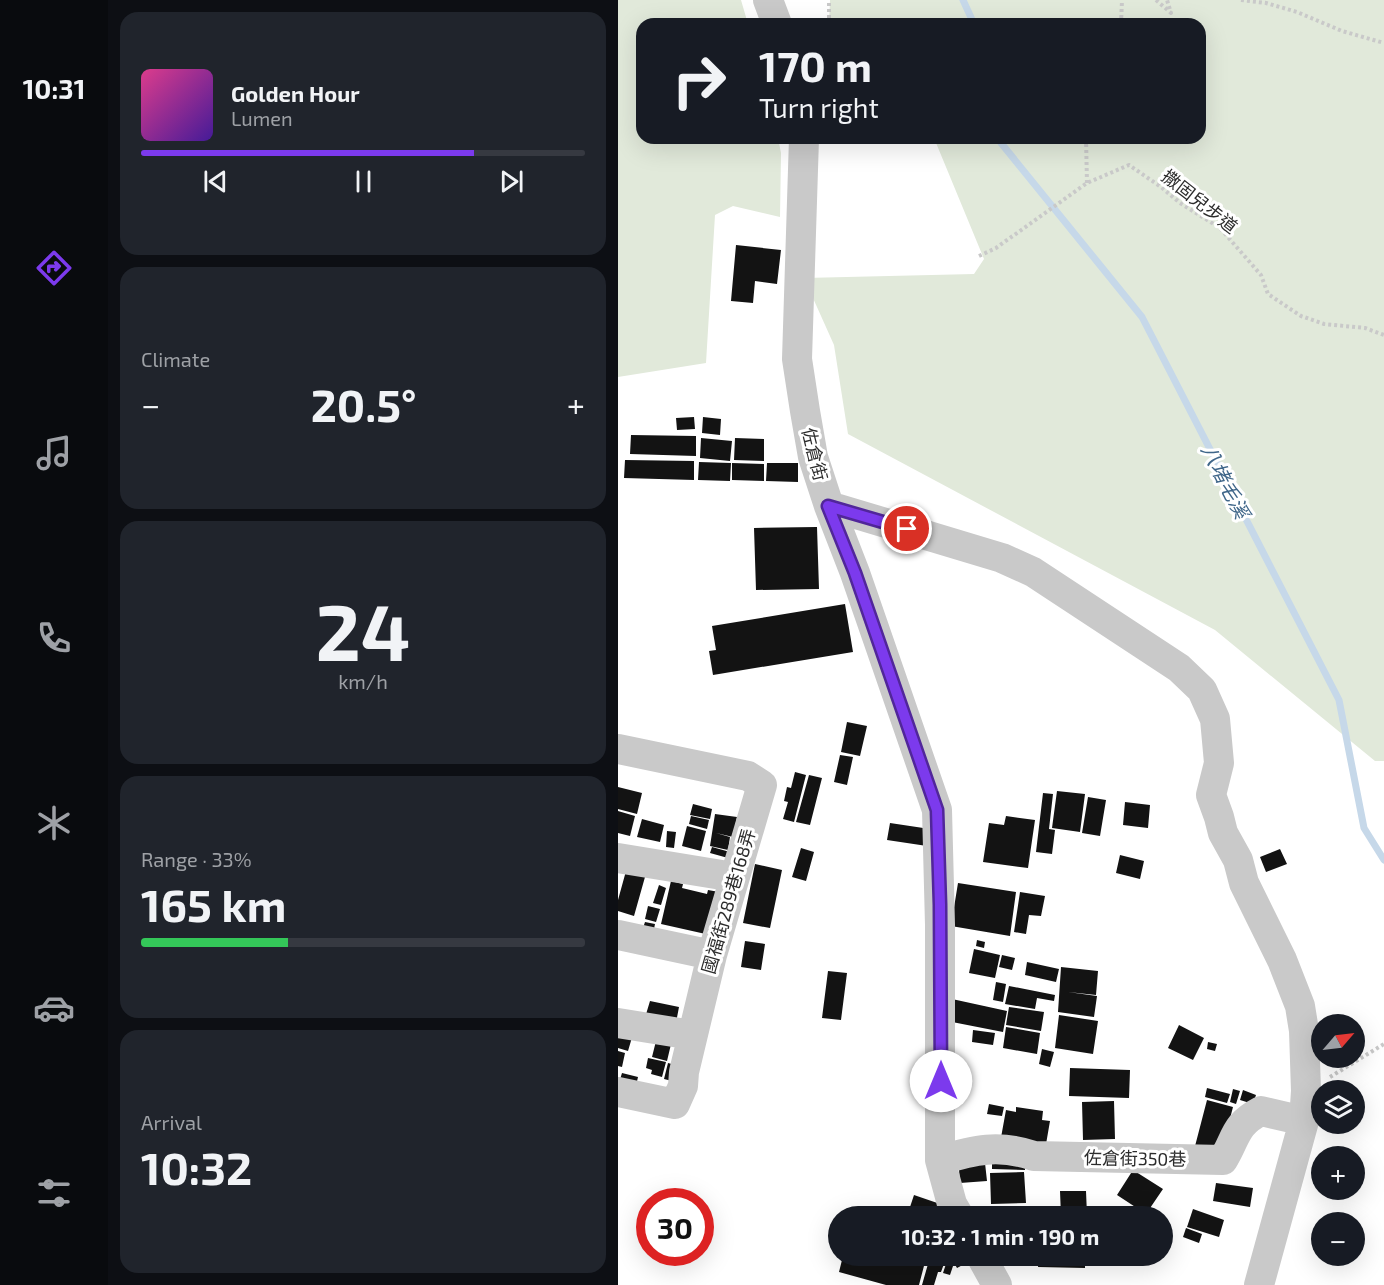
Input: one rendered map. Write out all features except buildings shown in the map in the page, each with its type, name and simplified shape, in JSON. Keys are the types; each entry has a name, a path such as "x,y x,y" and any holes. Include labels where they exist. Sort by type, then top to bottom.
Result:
{"street":[{"path":"768,0 775,18"},
{"name":"佐倉街","path":"804,144 797,359 813,457 828,506 855,573 937,810 940,925 940,1160 953,1206"},
{"path":"828,506 992,555 1033,572 1179,668 1202,690 1215,719 1219,763 1211,795 1222,833 1238,860 1244,883 1282,960 1300,1006 1304,1031 1306,1091 1304,1121 1259,1285"},
{"name":"國福街289巷168弄","path":"618,749 748,776 762,785 712,955 692,1035 683,1086 675,1104 618,1092"},
{"path":"618,858 734,877"},
{"path":"618,935 712,955"},
{"path":"618,1023 692,1035"},
{"name":"佐倉街350巷","path":"940,1160 969,1151 997,1148 1016,1150 1034,1156 1223,1160 1229,1150 1231,1140 1245,1119 1261,1111 1304,1121"},
{"path":"987,1266 997,1285"}],"path":[{"path":"829,0 829,18"},
{"path":"1121,18 1122,0"},
{"path":"1156,0 1171,13 1167,0"},
{"path":"1241,0 1266,3 1297,12 1342,31 1384,43"},
{"path":"979,256 996,248 1087,183 1086,144"},
{"name":"撒固兒步道","path":"1087,183 1129,165 1161,186 1180,203 1220,228 1261,275 1268,294 1301,316 1324,324 1365,328 1384,335"},
{"path":"1306,1091 1384,1044"}],"green space":[{"path":"618,0 741,0 746,18 636,18 636,144 779,144 780,217 733,206 715,215 706,363 618,377"},
{"path":"830,0 1384,0 1384,761 1375,761 1215,630 848,434 834,345 804,278 974,274 984,259 936,144 1206,144 1206,18 829,18"}],"waterway":[{"name":"八堵毛溪","path":"963,0 971,18"},
{"name":"八堵毛溪","path":"1002,144 1142,317 1339,700 1364,828 1384,860"}],"route":[{"path":"907,529 828,506 855,573 937,810 941,1081"}]}
